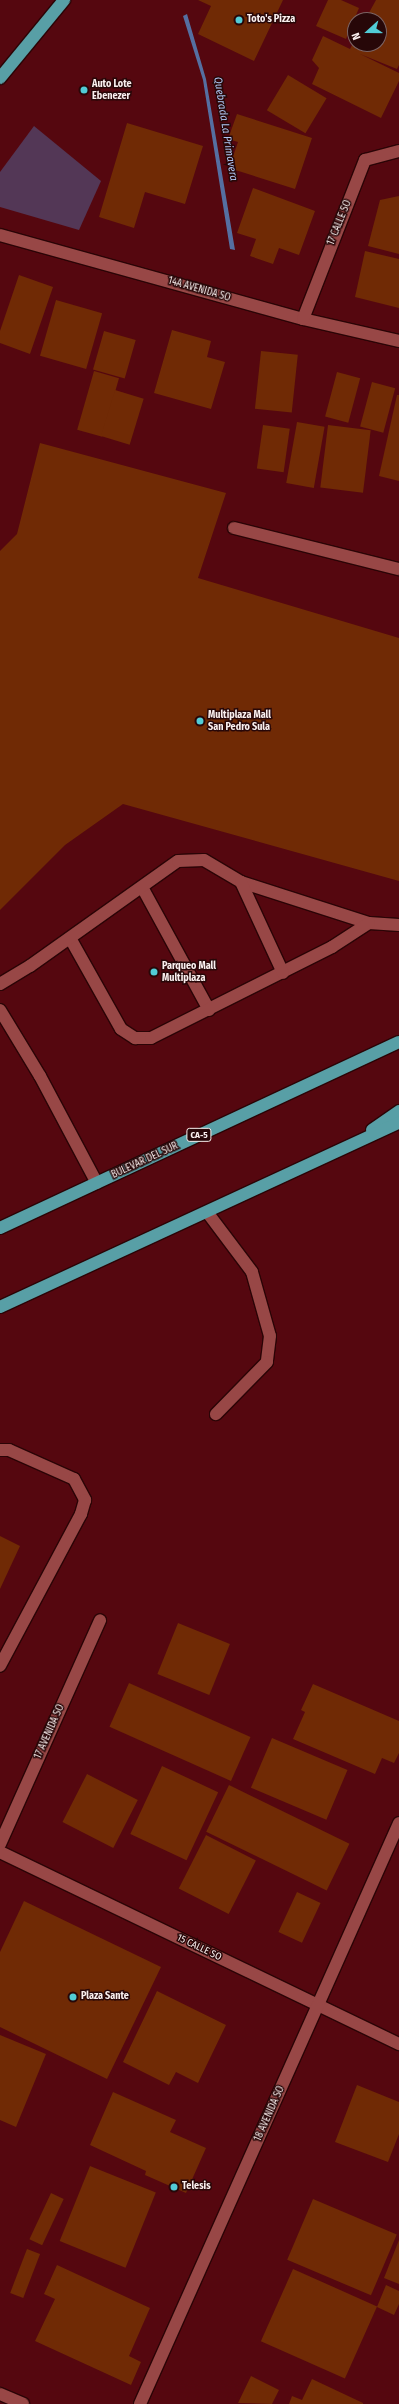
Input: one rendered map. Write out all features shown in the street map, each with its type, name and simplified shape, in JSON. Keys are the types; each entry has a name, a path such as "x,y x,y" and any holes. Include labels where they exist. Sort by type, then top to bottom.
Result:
{"highway":[{"path":"0,78 64,0"},
{"name":"BULEVAR DEL SUR","path":"0,1228 399,1042"},
{"path":"345,1148 399,1111"},
{"path":"0,1307 399,1123"}],"street":[{"name":"17 CALLE SO","path":"303,319 366,160 399,151"},
{"name":"14A AVENIDA SO","path":"0,235 303,319 399,341"},
{"path":"234,528 399,569"},
{"path":"0,984 70,938 178,861 204,860 241,882 369,923 399,925"},
{"path":"241,882 283,973"},
{"path":"142,887 209,1010"},
{"path":"70,938 122,1030 135,1038 151,1038 283,973 332,947 369,923"},
{"path":"0,1010 40,1076 97,1183"},
{"path":"207,1212 252,1272 270,1336 267,1362 216,1414"},
{"path":"0,1450 9,1450 74,1479 84,1500 81,1514 0,1666"},
{"name":"17 AVENIDA SO","path":"0,1844 100,1620"},
{"name":"18 AVENIDA SO","path":"140,2404 319,2006 399,1823"},
{"name":"15 CALLE SO","path":"0,1852 399,2044"},
{"path":"0,2394 23,2404"}],"shaded area":[{"path":"34,126 101,181 79,230 0,207 0,172"}],"water":[{"path":"187,14 206,79 235,250 230,249 203,80 183,16"}],"building":[{"name":"Toto's Pizza","path":"198,0 283,0 254,61 198,34 211,6"},
{"path":"328,0 341,0 359,8 357,12 347,12 346,39 316,26"},
{"path":"376,0 399,0 399,65 397,69 360,54 399,73 399,81 381,118 312,84 319,68 312,60 323,36 347,48 347,52 387,52 387,12 369,12"},
{"path":"288,75 327,98 305,133 267,110"},
{"path":"237,114 312,138 295,189 229,168 238,142 228,139"},
{"path":"127,123 203,146 185,204 145,192 134,228 99,217"},
{"path":"253,188 315,211 299,255 279,248 273,264 250,256 256,239 237,233"},
{"path":"399,196 399,254 368,246 380,200"},
{"path":"365,251 399,259 399,308 355,297"},
{"path":"19,275 53,287 30,354 0,343 0,331"},
{"path":"56,300 102,313 86,369 40,356"},
{"path":"172,330 211,341 207,357 225,362 211,409 154,393"},
{"path":"104,331 136,340 125,379 93,369"},
{"path":"261,351 298,355 292,413 255,409"},
{"path":"94,371 119,378 102,437 77,430"},
{"path":"337,372 360,378 348,423 325,416"},
{"path":"372,382 395,388 383,433 360,426"},
{"path":"115,390 144,399 130,445 101,436"},
{"path":"397,395 399,395 399,481 379,476"},
{"path":"297,422 325,427 314,488 286,483"},
{"path":"263,425 290,429 284,472 257,469"},
{"path":"328,425 371,430 363,493 320,488"},
{"name":"Multiplaza Mall San Pedro Sula","path":"40,443 226,493 198,578 399,638 399,881 123,804 65,845 0,910 0,551 17,534"},
{"path":"0,1536 20,1546 0,1589"},
{"path":"178,1623 230,1644 209,1695 157,1674"},
{"path":"129,1683 251,1737 231,1781 109,1727"},
{"path":"313,1684 399,1721 399,1753 394,1763 382,1758 375,1774 293,1739 305,1712 301,1710"},
{"path":"272,1738 347,1770 326,1820 251,1788"},
{"path":"162,1766 218,1792 186,1860 130,1834"},
{"path":"87,1774 138,1800 113,1848 62,1822"},
{"path":"229,1785 349,1844 327,1890 206,1832"},
{"path":"206,1835 256,1860 229,1914 179,1888"},
{"path":"297,1892 321,1903 302,1943 278,1932"},
{"name":"Plaza Sante","path":"24,1901 161,1967 107,2079 0,2027 0,1952"},
{"path":"157,1991 226,2025 198,2083 176,2072 169,2085 123,2062"},
{"path":"0,2035 46,2054 16,2127 0,2120"},
{"path":"357,2085 399,2102 399,2134 388,2162 335,2142"},
{"path":"113,2092 176,2120 170,2132 206,2148 186,2193 145,2175 146,2171 90,2145"},
{"path":"90,2166 156,2193 125,2268 60,2241"},
{"path":"51,2193 64,2199 42,2245 29,2239"},
{"path":"313,2199 397,2235 371,2295 287,2260"},
{"path":"399,2240 399,2284 384,2278"},
{"path":"27,2249 40,2254 23,2298 10,2293"},
{"path":"57,2265 150,2308 129,2356 141,2362 131,2385 35,2341 55,2299 44,2294"},
{"path":"293,2269 377,2306 345,2379 261,2341"},
{"path":"386,2285 399,2291 399,2304 394,2315 377,2307"},
{"path":"251,2376 279,2390 272,2404 238,2403"},
{"path":"312,2379 363,2404 289,2404 292,2396 302,2400"}],"place":[{"name":"Toto's Pizza","path":"239,20"},
{"name":"Auto Lote Ebenezer","path":"84,90"},
{"name":"Multiplaza Mall San Pedro Sula","path":"200,721"},
{"name":"Parqueo Mall Multiplaza","path":"154,972"},
{"name":"Plaza Sante","path":"73,1997"},
{"name":"Telesis","path":"174,2187"}],"water label":[{"name":"Quebrada La Primavera","path":"225,129"}]}
